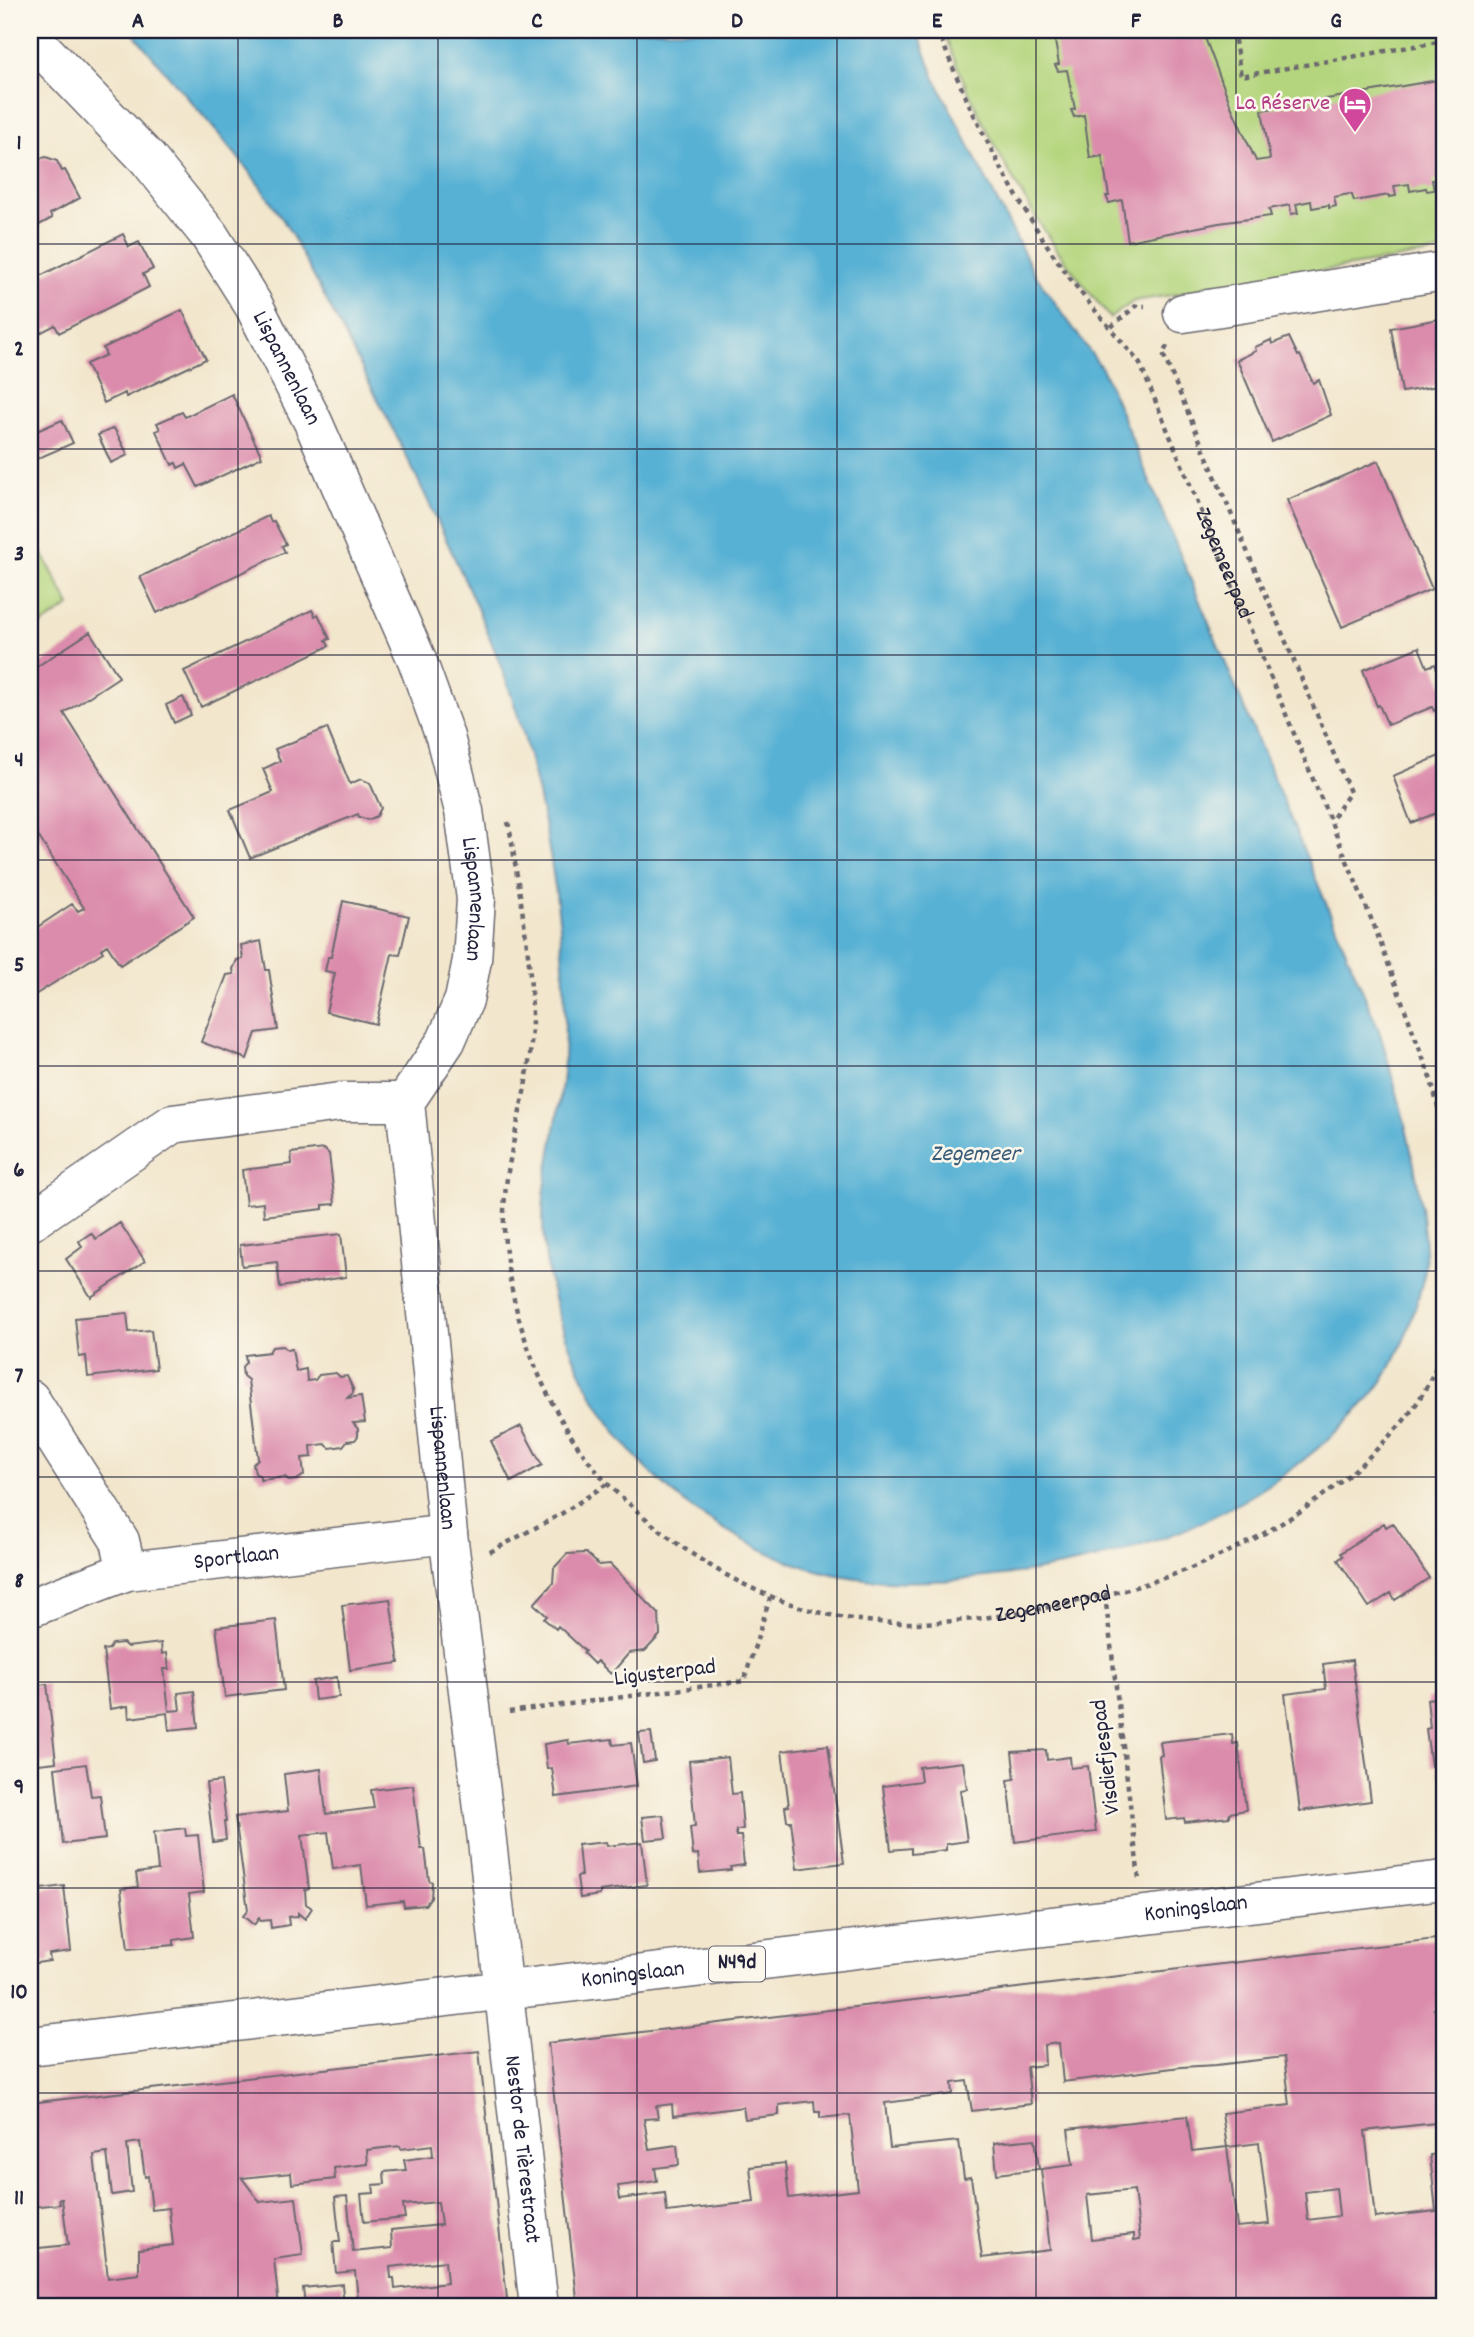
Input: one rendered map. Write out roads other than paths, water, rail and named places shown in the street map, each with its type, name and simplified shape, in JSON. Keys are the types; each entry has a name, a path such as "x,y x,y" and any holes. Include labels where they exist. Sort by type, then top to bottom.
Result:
{"street":[{"name":"Lispannenlaan","path":"30,36 148,159 209,235 254,306 318,435 417,660 445,737 464,811 476,899 472,960 464,1000 446,1041 405,1102 448,1534 504,1992"},
{"path":"1184,313 1444,271"},
{"path":"30,1222 172,1124 340,1102 405,1102"},
{"path":"30,1399 120,1541 127,1571"},
{"name":"Sportlaan","path":"30,1608 127,1571 448,1534"},
{"name":"Koningslaan","path":"30,2046 1444,1880"},
{"name":"Nestor de Tièrestraat","path":"504,1992 539,2307"}],"water":[{"name":"Zegemeer","path":"131,30 917,30 935,79 1034,273 1103,370 1379,1030 1400,1106 1417,1182 1426,1254 1418,1298 1402,1344 1380,1384 1345,1423 1300,1462 1261,1490 1219,1514 1175,1534 1130,1549 1035,1571 965,1579 902,1582 840,1576 801,1565 758,1547 696,1511 648,1470 627,1446 593,1397 568,1343 558,1314 545,1254 544,1197 564,1060 562,945 546,831 507,681 418,479 288,229 262,189 226,143"}],"place":[{"name":"La Réserve","path":"1355,134"}]}
